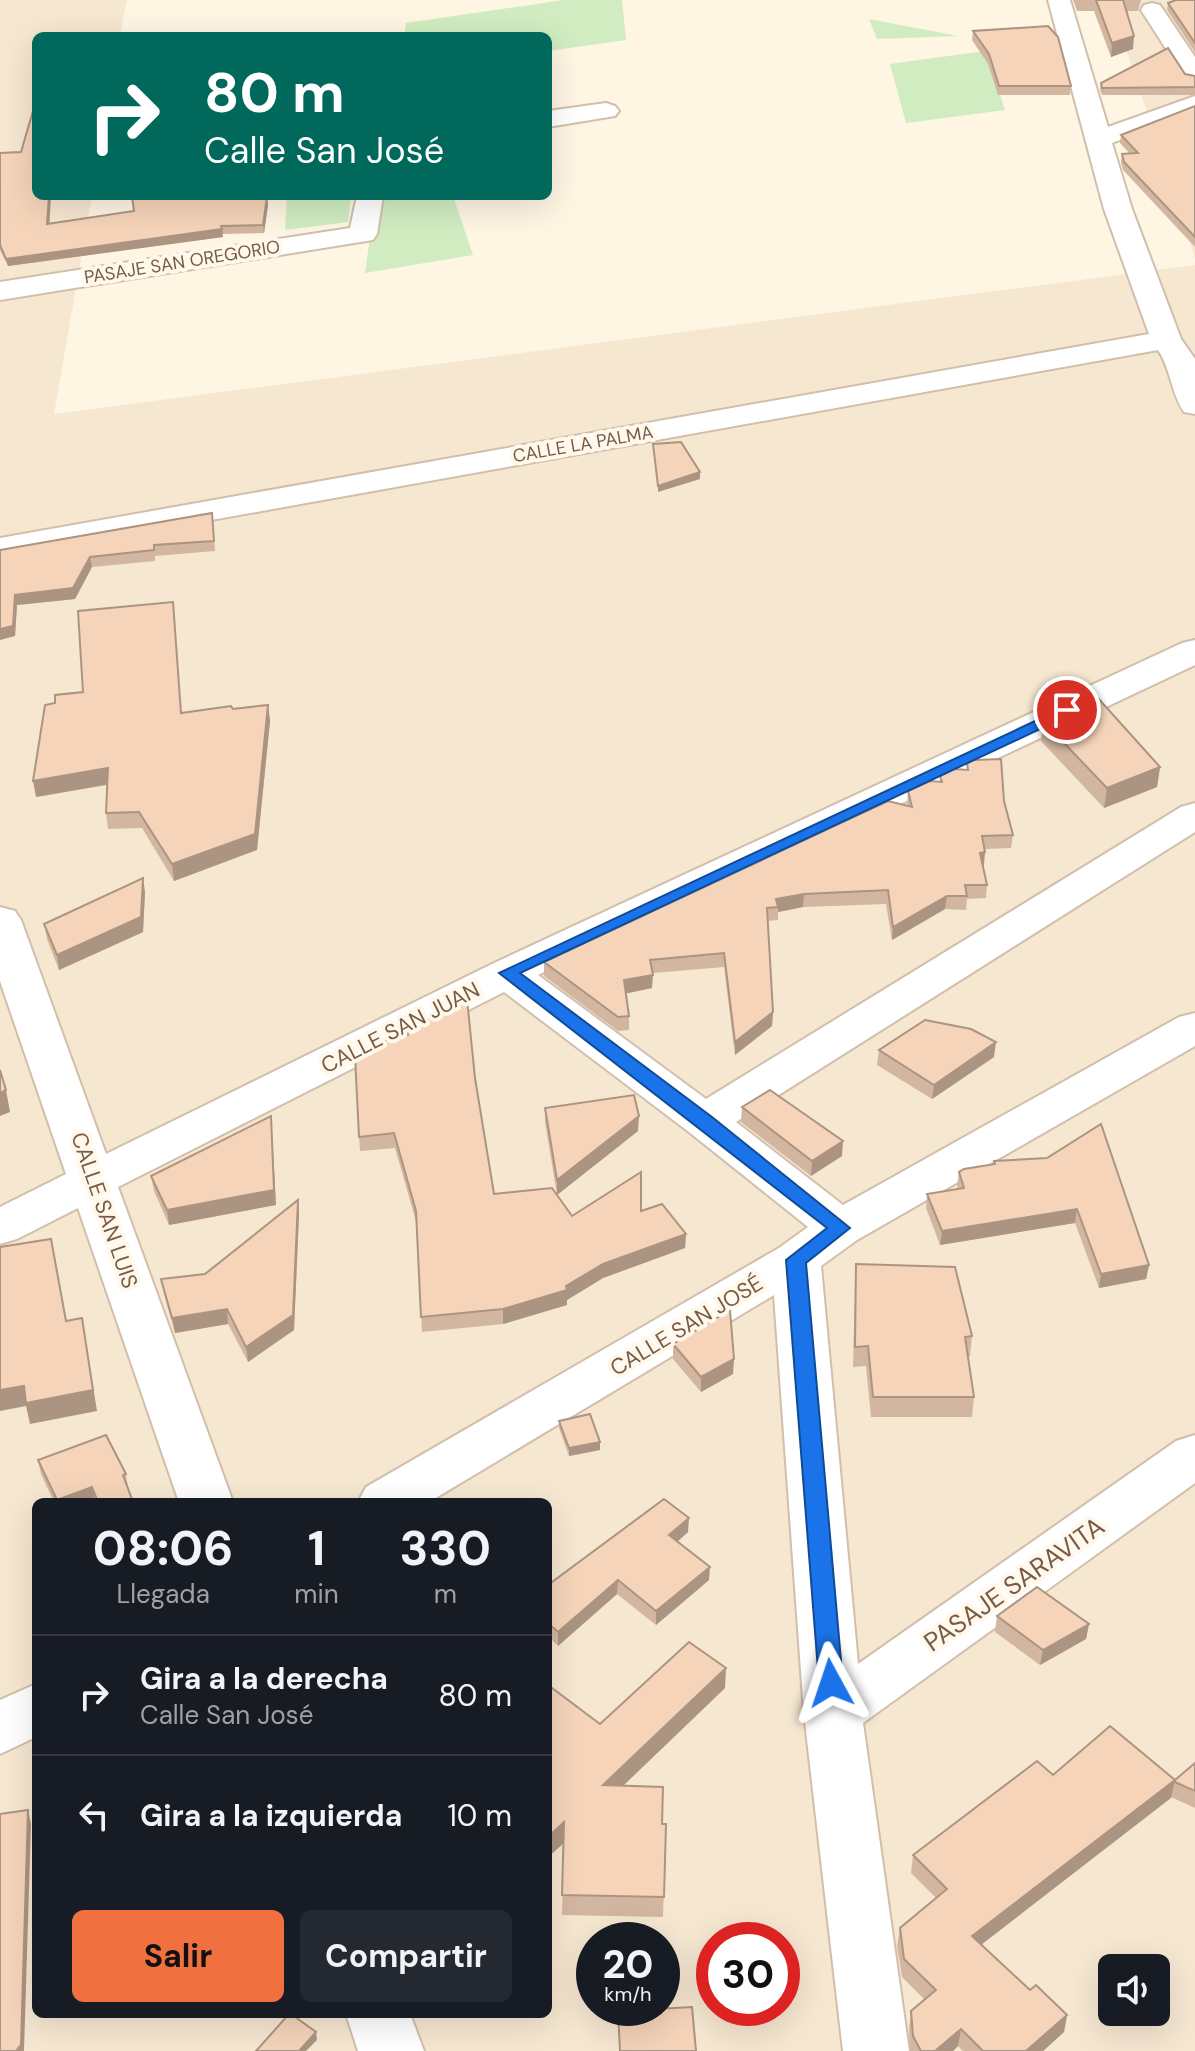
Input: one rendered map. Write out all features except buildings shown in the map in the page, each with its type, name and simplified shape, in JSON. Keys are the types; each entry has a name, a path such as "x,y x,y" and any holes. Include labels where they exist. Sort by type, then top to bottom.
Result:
{"street":[{"path":"1059,0 1118,209 1181,354 1195,405"},
{"path":"1152,10 1191,60"},
{"path":"1100,139 1195,103"},
{"path":"552,118 606,111"},
{"name":"PASAJE SAN OREGORIO","path":"0,291 363,234 369,200"},
{"name":"CALLE LA PALMA","path":"0,548 1181,354"},
{"name":"CALLE SAN JUAN","path":"0,1227 507,973 1195,651"},
{"path":"705,1121 1195,815"},
{"name":"CALLE SAN LUIS","path":"0,920 205,1498"},
{"path":"507,973 705,1121 840,1228"},
{"name":"CALLE SAN JOSÉ","path":"392,1498 796,1260 840,1228 1195,1027"},
{"path":"796,1260 833,1713 876,2051"},
{"name":"PASAJE SARAVITA","path":"833,1713 1195,1455"},
{"path":"0,1729 32,1710"},
{"path":"379,2018 391,2051"}],"shaded area":[{"path":"0,0 127,0 121,32 32,32 32,200 91,200 54,414 1195,265 1195,2051 0,2051"},
{"path":"1110,0 1195,0 1195,258"}],"green space":[{"path":"564,0 622,0 626,40 552,50 552,32 405,32 406,23"},
{"path":"869,19 958,36 877,39"},
{"path":"985,51 1005,110 906,123 890,64"},
{"path":"287,200 351,200 348,222 285,230"},
{"path":"375,200 454,200 473,255 365,273"}],"route":[{"path":"831,1683 796,1260 840,1228 705,1121 507,973 1067,710"}]}
